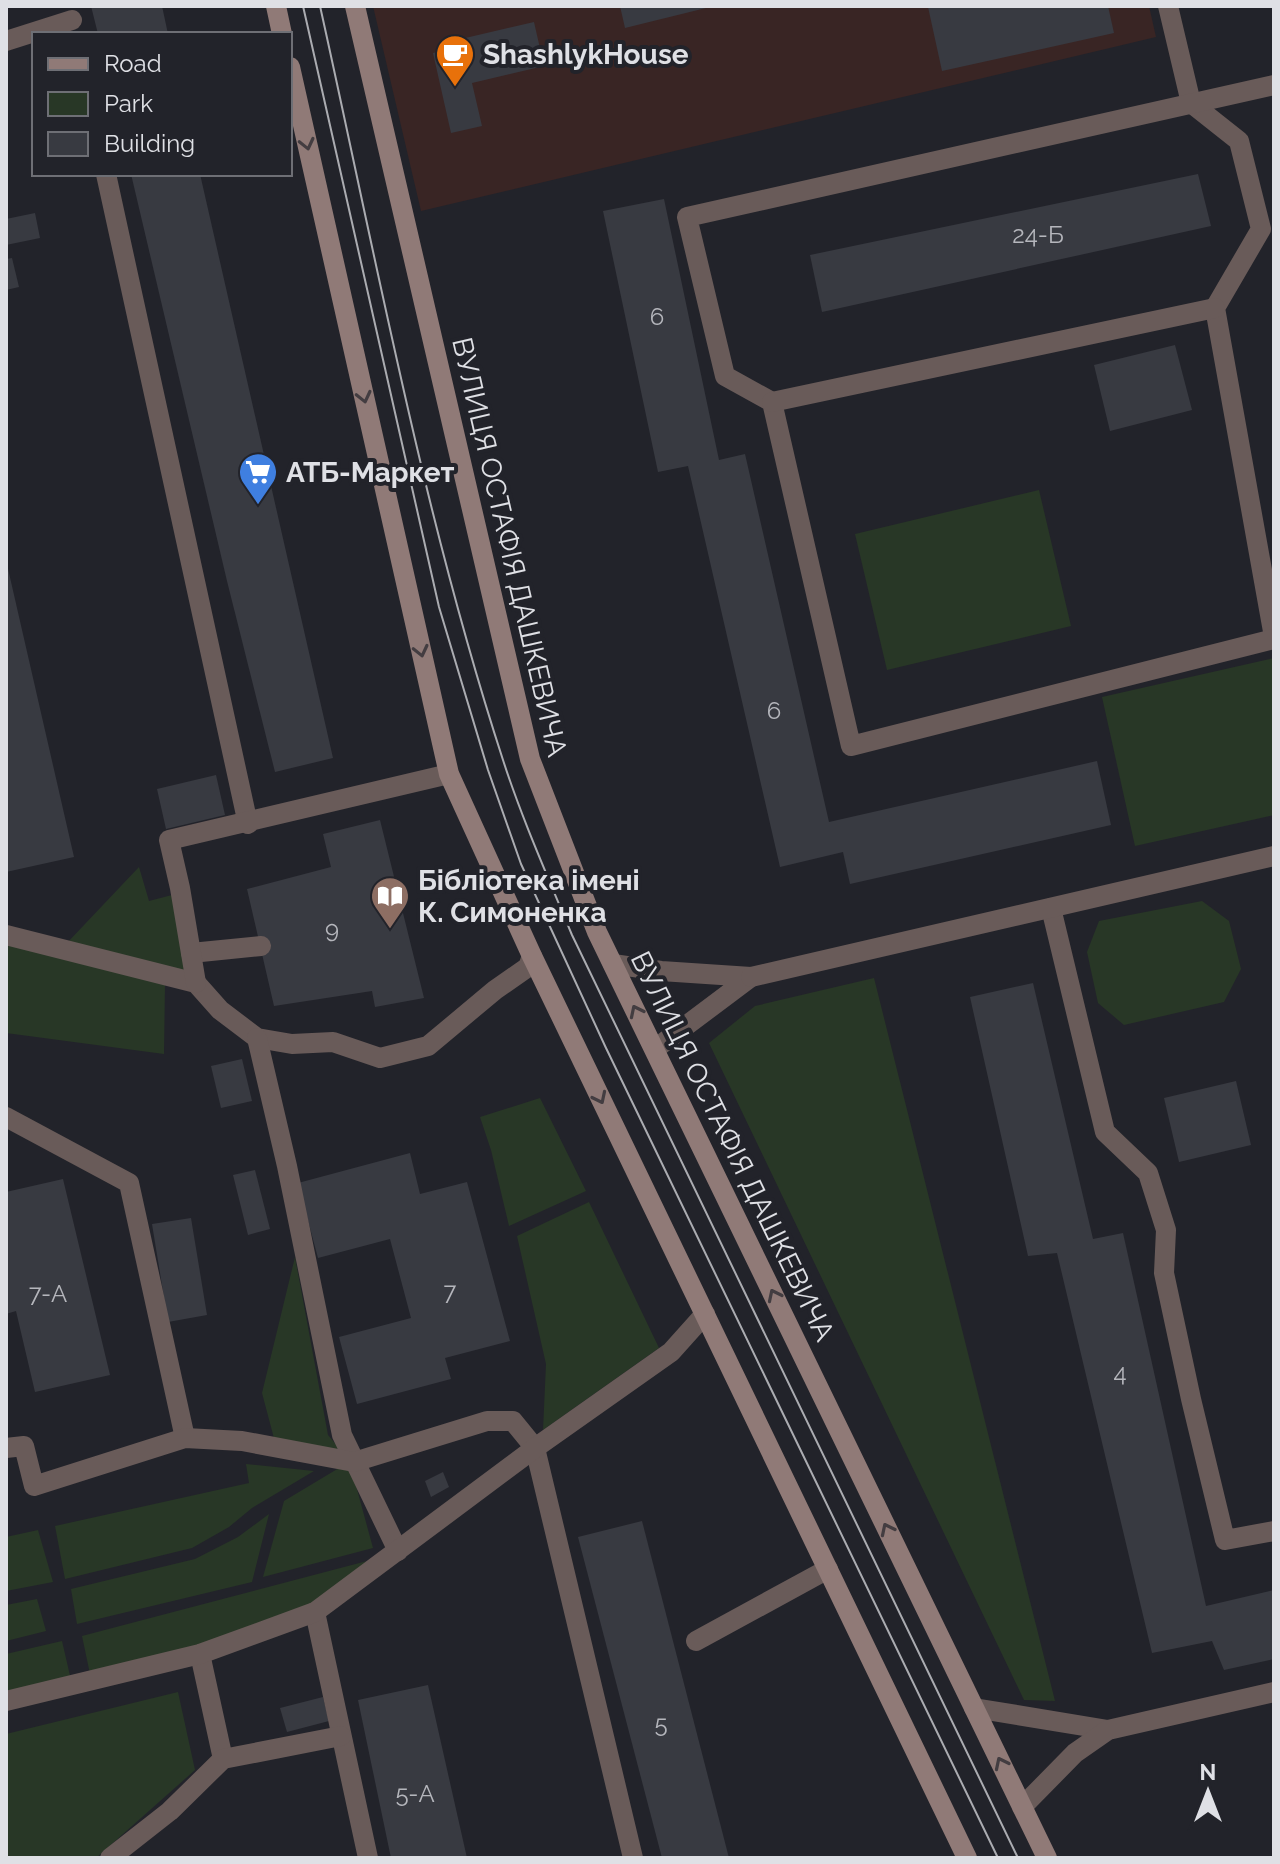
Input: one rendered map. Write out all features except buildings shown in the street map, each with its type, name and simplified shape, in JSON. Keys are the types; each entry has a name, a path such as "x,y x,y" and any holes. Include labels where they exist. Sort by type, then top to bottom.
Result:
{"street":[{"path":"276,6 282,32"},
{"name":"ВУЛИЦЯ ОСТАФІЯ ДАШКЕВИЧА","path":"355,6 530,759 597,932 1047,1858"},
{"path":"292,76 449,774 532,956 967,1858"}],"lane":[{"path":"772,402 851,746 1274,638 1215,308 1261,229 1239,141 1191,103 1168,6"},
{"path":"34,32 72,20"},
{"path":"6,41 32,33"},
{"path":"1215,308 772,402 725,376 687,217 1274,85"},
{"path":"106,176 248,824"},
{"path":"449,774 248,824 169,840 196,983 220,1010 257,1038 292,1044 333,1042 380,1058 428,1046 495,990 528,967 532,956"},
{"path":"613,964 661,971 751,977 1274,856"},
{"path":"1051,908 1105,1132 1148,1173 1166,1230 1164,1273 1225,1540 1274,1531"},
{"path":"6,935 196,983"},
{"path":"191,953 261,946"},
{"path":"655,1049 751,977"},
{"path":"257,1038 287,1166 342,1435 398,1551"},
{"path":"6,1117 129,1183 185,1438"},
{"path":"6,1701 200,1654 315,1612 535,1448 671,1352 705,1314"},
{"path":"6,1448 24,1446 34,1486 185,1438 242,1441 354,1462 487,1421 513,1421 535,1448 633,1858"},
{"path":"696,1641 828,1569"},
{"path":"315,1612 368,1858"},
{"path":"200,1654 223,1759"},
{"path":"1022,1807 1075,1753 1108,1730 1274,1692"},
{"path":"974,1708 1108,1730"},
{"path":"117,1855 170,1811 223,1759 341,1736"}],"shaded area":[{"path":"373,6 1149,6 1156,37 421,211"}],"green space":[{"path":"1039,490 1071,626 887,670 855,534"},
{"path":"1274,658 1274,815 1135,846 1102,697"},
{"path":"139,867 149,901 172,895 187,976 67,943"},
{"path":"1202,901 1229,921 1241,969 1224,1002 1124,1025 1098,1003 1087,952 1099,921"},
{"path":"6,942 165,984 164,1054 6,1033"},
{"path":"874,978 1055,1701 1024,1700 709,1043 755,1006"},
{"path":"540,1098 586,1191 509,1226 480,1117"},
{"path":"589,1202 659,1348 543,1430 546,1364 517,1236"},
{"path":"295,1257 328,1435 344,1454 275,1442 262,1393"},
{"path":"246,1464 314,1471 192,1548 65,1579 55,1526 249,1483"},
{"path":"339,1468 352,1471 373,1548 263,1577 284,1501"},
{"path":"269,1514 252,1582 77,1624 71,1589 195,1559 238,1537"},
{"path":"38,1530 53,1582 6,1591 6,1537"},
{"path":"367,1561 310,1607 200,1649 90,1674 82,1636"},
{"path":"37,1599 46,1631 6,1641 6,1605"},
{"path":"62,1641 71,1680 6,1696 6,1654"},
{"path":"178,1692 195,1770 96,1858 6,1858 6,1734"}],"tram line":[{"path":"303,6 439,607 488,770 521,864 606,1048 998,1858"},
{"path":"320,6 425,480 474,667 518,804 572,935 1018,1858"}],"place":[{"name":"ShashlykHouse","path":"455,88"},
{"name":"АТБ-Маркет","path":"258,506"},
{"name":"Бібліотека імені К. Симоненка","path":"390,930"}]}
